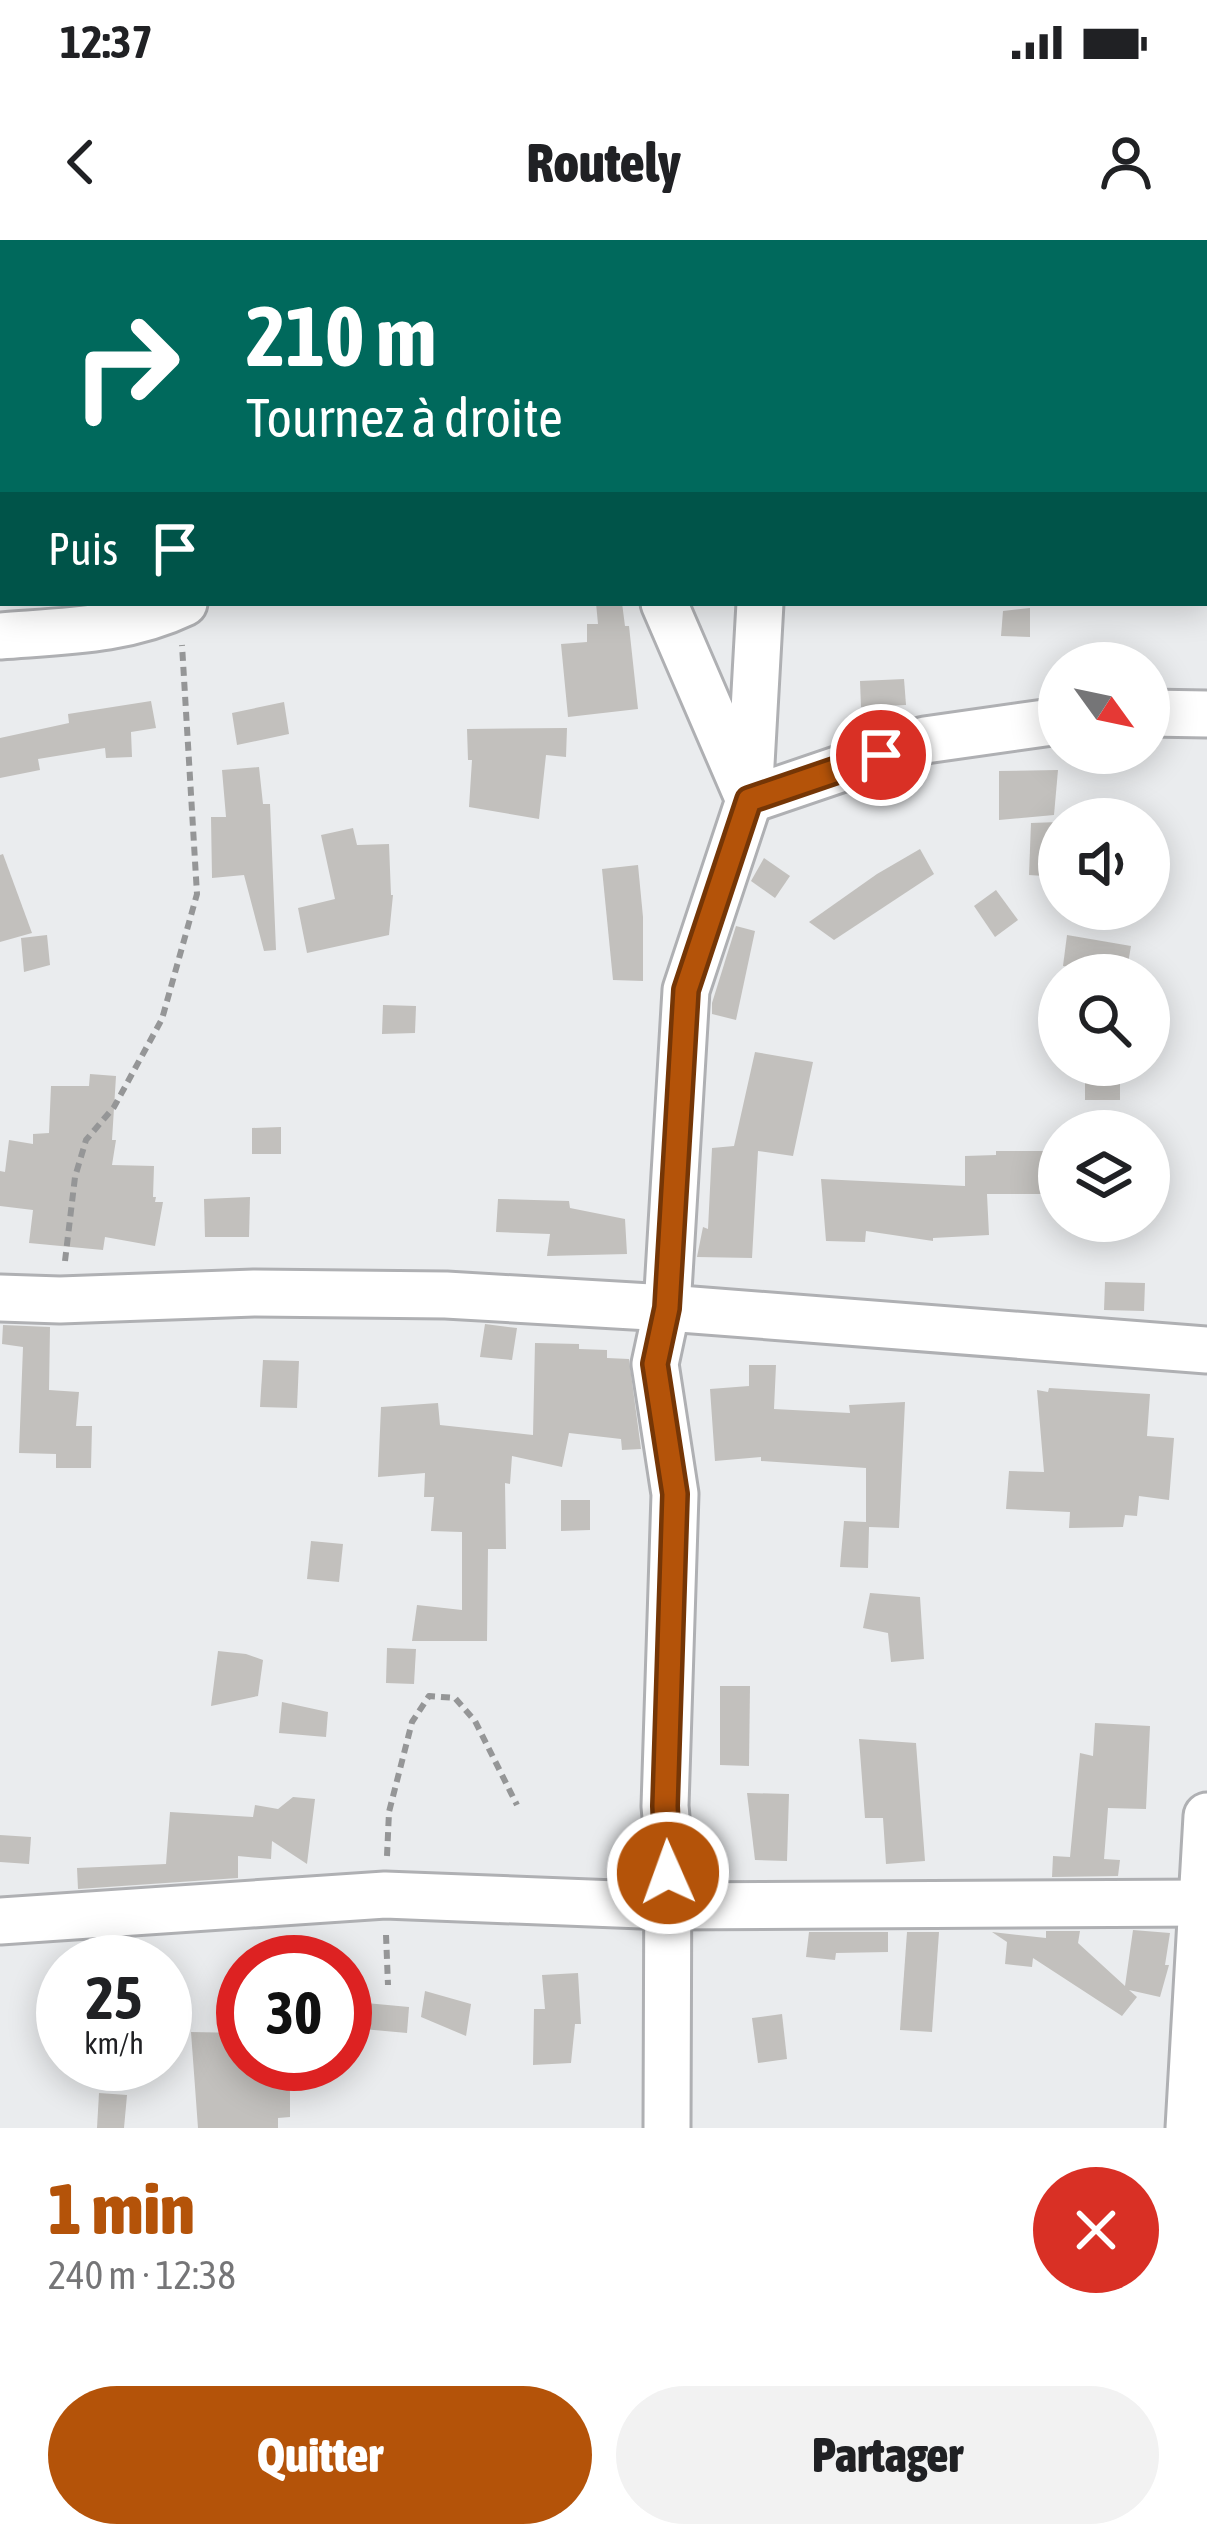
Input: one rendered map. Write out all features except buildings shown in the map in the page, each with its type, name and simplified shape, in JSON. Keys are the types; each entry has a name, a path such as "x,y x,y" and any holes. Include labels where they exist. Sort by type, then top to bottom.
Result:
{"street":[{"path":"665,606 749,800"},
{"path":"667,2128 665,1806 675,1494 655,1364 667,1308 686,990 749,800 760,606"},
{"path":"0,636 159,608"},
{"path":"1170,713 1207,714"},
{"path":"749,800 925,740 1038,724"},
{"path":"0,1298 403,1294 667,1308 1207,1350"},
{"path":"1189,2128 1207,1816"},
{"path":"0,1922 385,1895 667,1906 1204,1903"}],"path":[{"path":"61,1300 75,1177 86,1140 114,1107 162,1019 197,894 159,608"},
{"path":"388,1985 389,1812 412,1722 429,1696 455,1698 475,1721 517,1805"}],"route":[{"path":"668,1873 665,1806 675,1494 655,1364 667,1308 686,990 749,800 881,755"}]}
